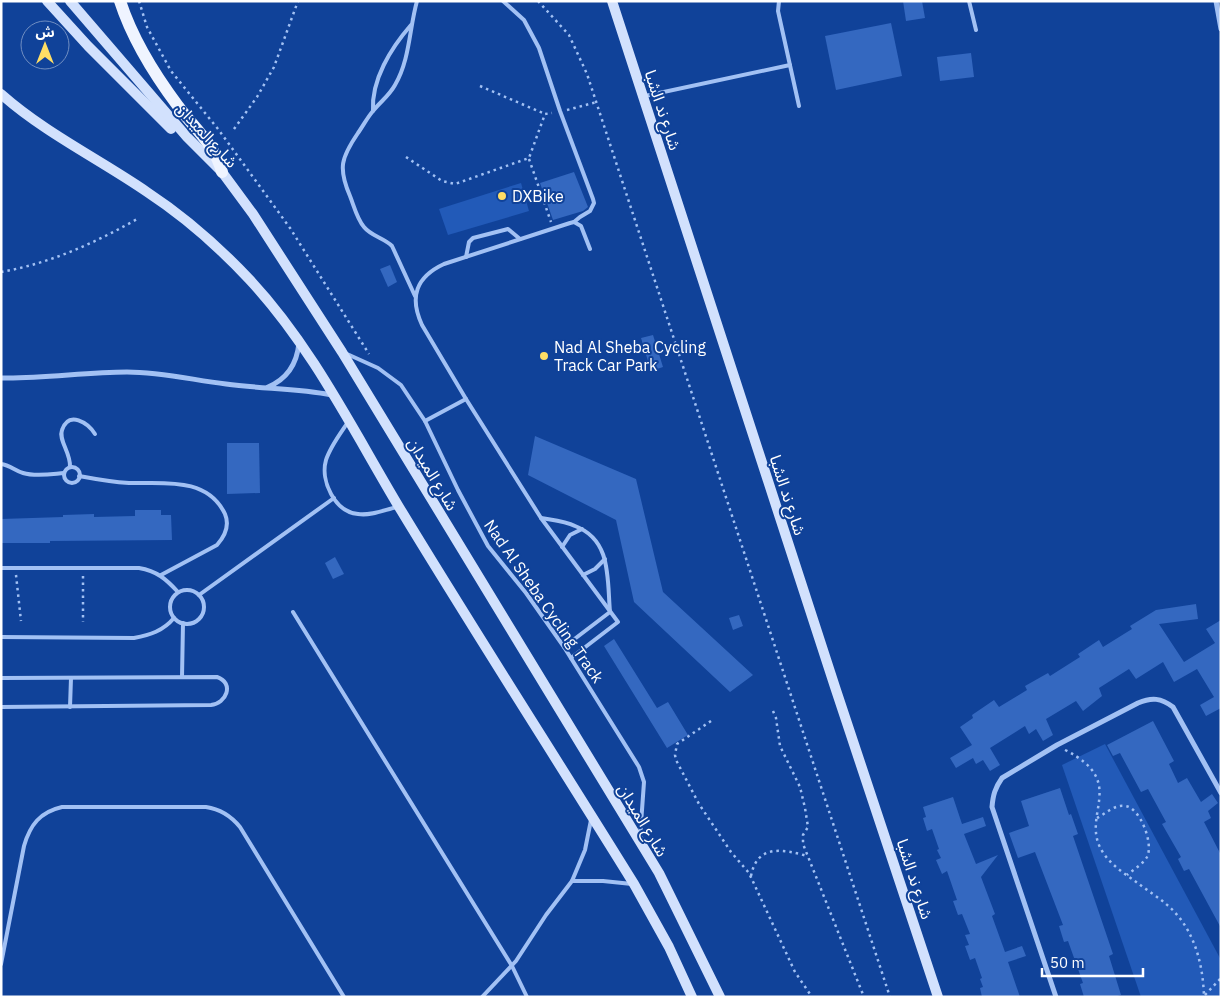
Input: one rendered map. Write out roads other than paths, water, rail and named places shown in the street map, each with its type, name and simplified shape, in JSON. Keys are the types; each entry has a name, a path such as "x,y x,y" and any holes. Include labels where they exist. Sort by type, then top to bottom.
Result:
{"main road":[{"path":"120,1 136,37 154,70 177,104 214,151 222,172"}],"street":[{"path":"47,1 88,46 176,133 187,137"},
{"name":"شارع الميدان","path":"70,1 187,137 222,172 254,214 342,352 640,843 679,912 720,997"},
{"name":"شارع ند الشبا","path":"612,1 832,678 938,997"},
{"path":"1216,1 1221,29"},
{"path":"1,94 36,121 146,190 194,227 224,253 276,311 299,342 333,395 399,507 634,884 669,947 692,997"},
{"path":"265,388 279,381 290,370 297,357 299,342"},
{"path":"1,378 20,379 128,372 181,376 223,384 299,390 333,395"},
{"path":"1056,997 992,806 992,796 1002,778 1057,745 1138,702 1156,699 1166,702 1173,707 1221,793"}],"lane":[{"path":"417,1 411,25 408,52 399,78 388,96 373,111 345,152 342,164 342,177 365,229 392,246 415,296 418,316 422,325 466,399 541,518 618,622 571,658"},
{"path":"415,296 425,277 433,269 574,222 590,211 594,203 539,48 524,20 503,1"},
{"path":"779,1 778,11 799,106"},
{"path":"969,1 976,30"},
{"path":"373,111 377,80 393,49 411,25"},
{"path":"643,97 790,65"},
{"path":"574,222 584,229 590,249"},
{"path":"466,257 469,242 474,238 508,228 520,239"},
{"name":"Nad Al Sheba Cycling Track","path":"342,352 378,368 401,385 425,421 458,490 488,546 526,593 564,647 642,774 644,790 640,843"},
{"path":"425,421 466,399"},
{"path":"70,467 68,453 61,437 64,426 70,421 79,420 88,424 95,434"},
{"path":"349,421 329,453 325,468 326,483 334,498 347,511 355,514 364,515 399,507"},
{"path":"1,464 6,464 22,473 28,474 64,473"},
{"path":"70,467 78,470 79,476 76,481 70,482 65,479 65,470 70,467"},
{"path":"79,476 126,483 182,484 199,489 219,504 226,517 227,525 223,539 217,545 161,575"},
{"path":"200,595 334,498"},
{"path":"541,518 573,525 598,541 605,559 610,612"},
{"path":"562,547 570,535 582,529"},
{"path":"583,575 595,569 605,559"},
{"path":"1,568 148,569 161,575 178,592"},
{"path":"189,590 200,595 204,606 200,617 190,623 182,623 174,618 170,601 178,592 189,590"},
{"path":"293,612 512,966 527,997"},
{"path":"564,647 610,612"},
{"path":"1,637 134,638 154,634 174,618"},
{"path":"182,623 182,677"},
{"path":"1,678 220,678 227,687 226,696 220,703 210,705 1,707"},
{"path":"70,706 71,678"},
{"path":"1,964 24,846 29,830 39,817 62,807 206,807 228,815 240,826 344,997"},
{"path":"482,997 512,966 572,881 585,850 592,816"},
{"path":"572,881 634,884"}],"place":[{"name":"DXBike","path":"502,196"},
{"name":"Nad Al Sheba Cycling Track Car Park","path":"544,356"}]}
